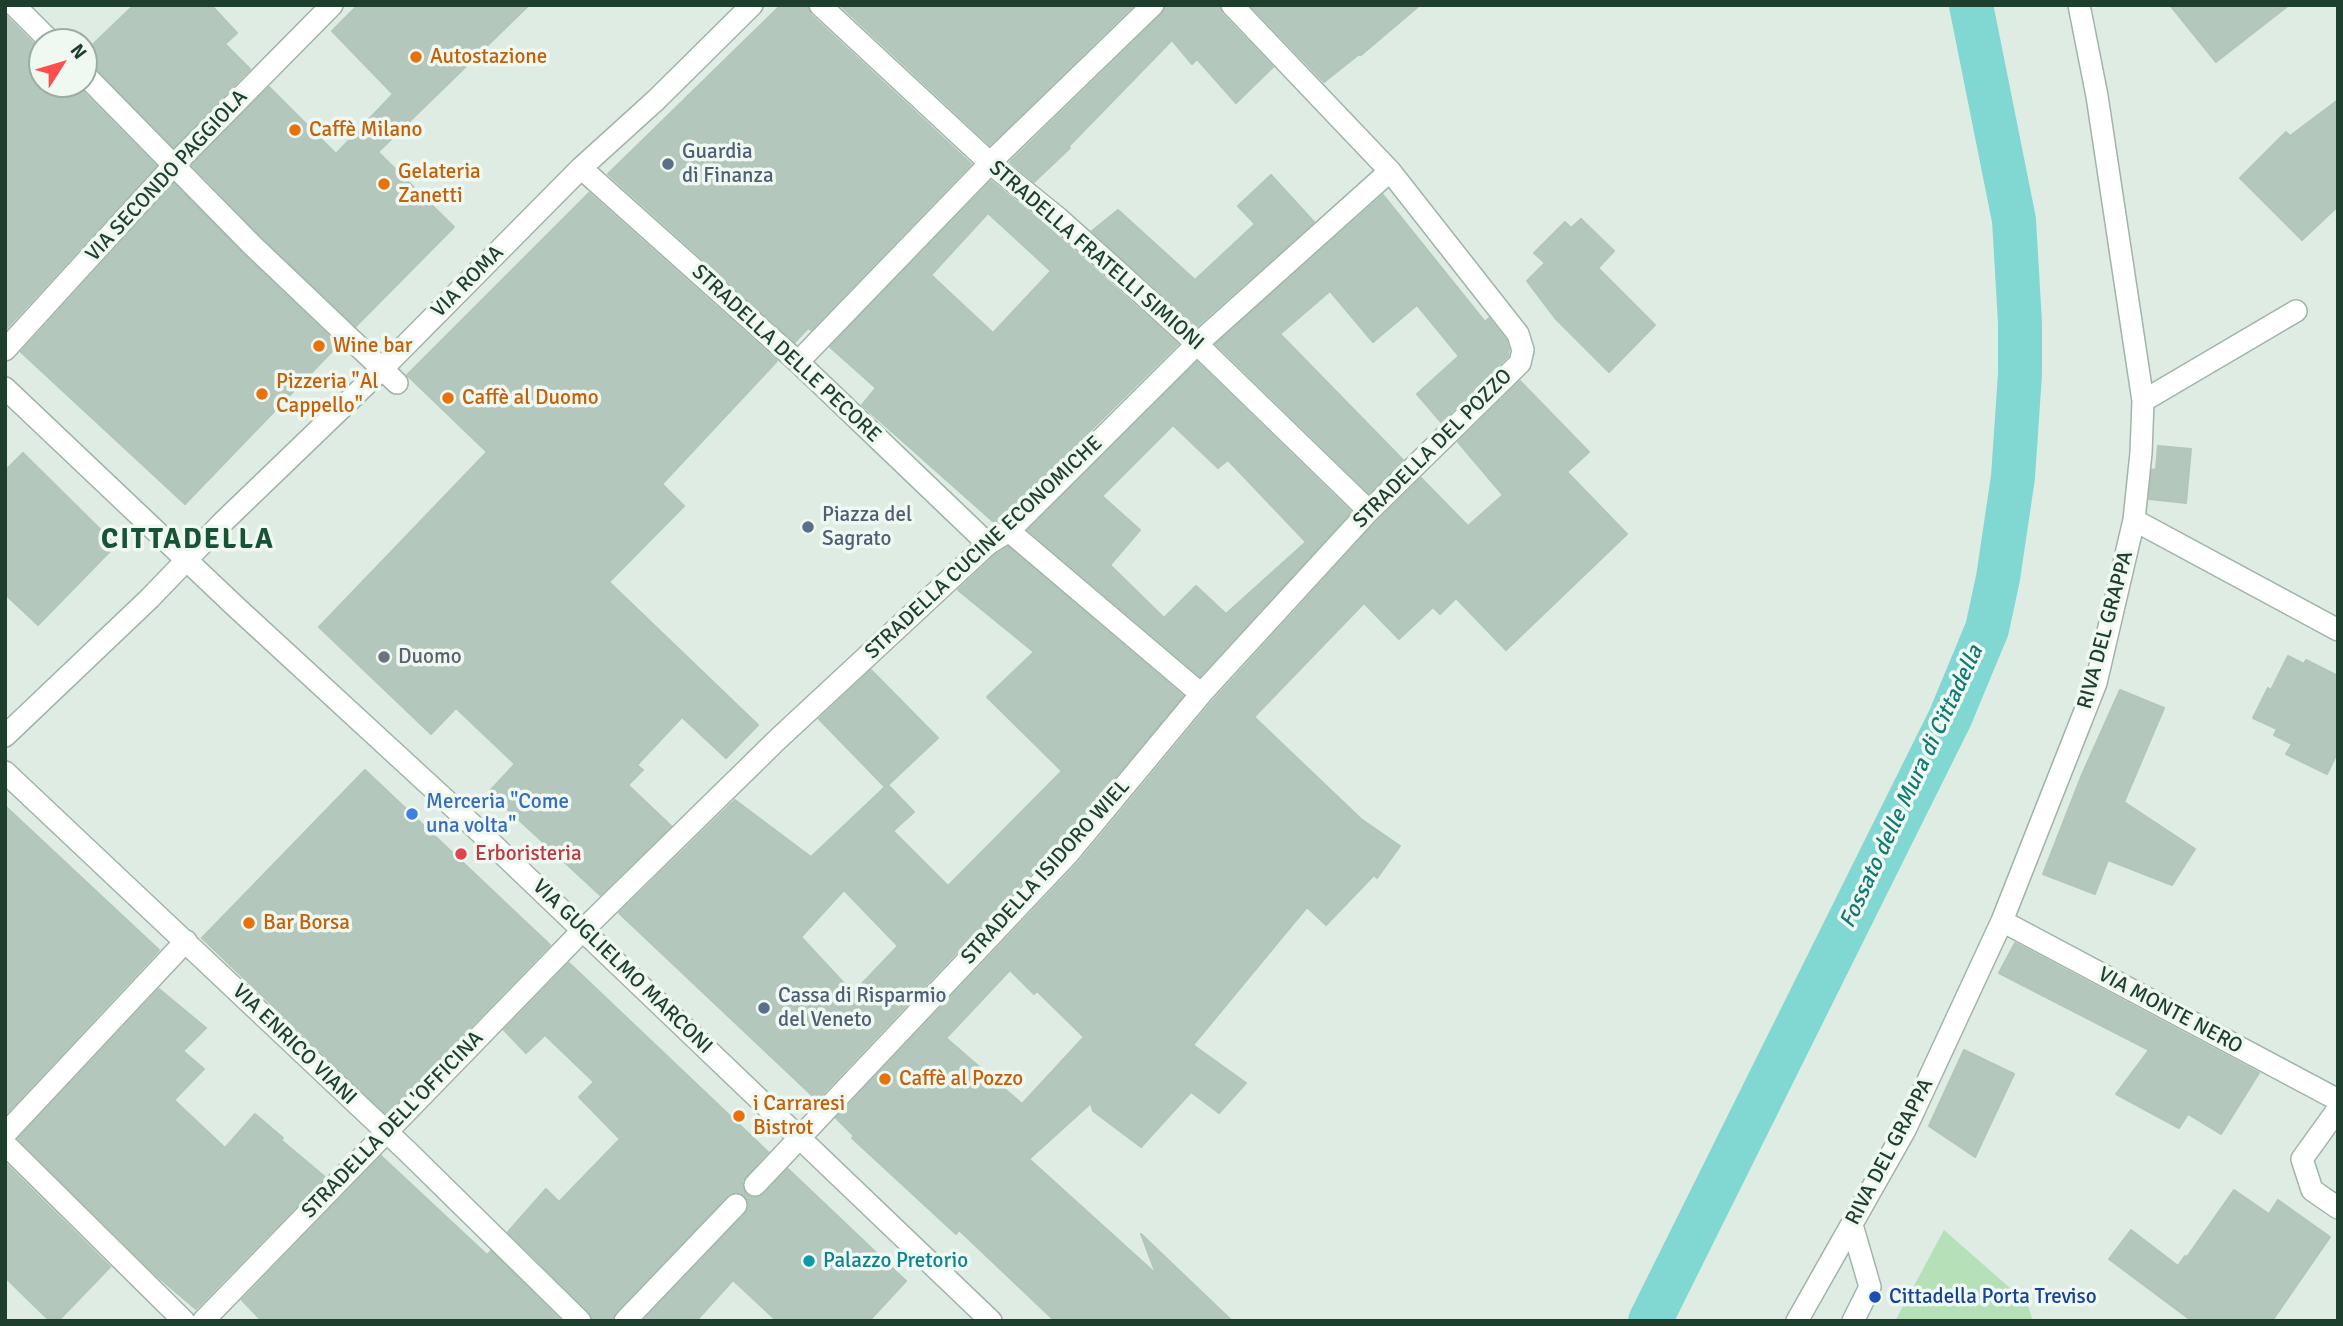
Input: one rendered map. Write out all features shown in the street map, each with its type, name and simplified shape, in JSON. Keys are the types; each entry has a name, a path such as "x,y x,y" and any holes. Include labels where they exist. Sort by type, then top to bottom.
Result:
{"street":[{"path":"14,5 37,28"},
{"name":"VIA SECONDO PAGGIOLA","path":"5,350 174,165 332,5"},
{"name":"VIA ROMA","path":"5,736 188,561 222,523 390,376 581,168 656,100 752,5"},
{"name":"STRADELLA FRATELLI SIMIONI","path":"820,5 990,163 1058,218 1197,344 1369,511"},
{"path":"798,362 990,163 1153,5"},
{"name":"STRADELLA DEL POZZO","path":"1201,694 1369,511 1520,363 1523,350 1518,334 1390,171 1232,5"},
{"name":"RIVA DEL GRAPPA","path":"1797,1321 1905,1130 2002,921 2096,684 2134,520 2143,401 2097,96 2079,5"},
{"path":"98,88 252,245 390,376"},
{"name":"STRADELLA DELLE PECORE","path":"581,168 798,362 988,544"},
{"name":"STRADELLA CUCINE ECONOMICHE","path":"583,930 778,739 988,544 1009,531 1197,344 1390,171"},
{"path":"2143,401 2296,311"},
{"name":"VIA GUGLIELMO MARCONI","path":"5,388 462,815 991,1321"},
{"path":"2134,520 2338,630"},
{"path":"1009,531 1201,694"},
{"name":"STRADELLA ISIDORO WIEL","path":"755,1185 1068,854 1201,694"},
{"name":"VIA ENRICO VIANI","path":"5,772 186,941 580,1321"},
{"name":"VIA MONTE NERO","path":"2002,921 2338,1100"},
{"name":"STRADELLA DELL'OFFICINA","path":"203,1321 583,930"},
{"path":"5,1133 186,941"},
{"path":"2338,1109 2302,1159 2312,1189 2338,1208"},
{"path":"5,1144 184,1321"},
{"path":"625,1321 736,1205"},
{"path":"1852,1225 1870,1287 1853,1321"}],"green space":[{"path":"1944,1230 2027,1303 2033,1321 1895,1321"}],"building":[{"path":"134,5 211,5 237,33 225,44 250,69 174,147 98,70 98,40"},
{"path":"358,5 529,5 378,152 454,227 356,326 261,236 192,165 269,87 336,154 393,94 332,31"},
{"path":"781,5 807,5 811,15 971,164 811,330 808,328 795,342 608,174"},
{"path":"840,5 1134,5 990,145"},
{"path":"1166,5 1219,5 1222,14 1273,67 1236,103 1197,59 1192,64 1172,40 1069,146 1070,148 1034,182 1010,162 1162,14"},
{"path":"1250,5 1420,5 1324,82"},
{"path":"2170,5 2289,5 2216,62"},
{"path":"5,15 28,38 28,98 89,98 156,166 5,330"},
{"path":"2338,100 2338,206 2302,240 2240,178 2286,132 2290,136"},
{"path":"1271,175 1314,222 1197,326 1092,231 1118,210 1195,280 1255,224 1238,206"},
{"path":"991,181 1049,228 1178,344 996,524 862,405 876,388 830,347","holes":["988,213 1051,271 993,333 931,275"]},
{"path":"174,184 338,345 185,504 21,352"},
{"path":"589,193 777,361 662,484 684,506 609,582 758,725 726,758 682,717 637,765 643,770 628,785 671,826 600,895 489,792 515,764 456,708 431,734 319,627 487,452 407,375"},
{"path":"1383,195 1485,322 1489,318 1509,348 1508,356 1441,422 1417,394 1459,356 1417,305 1373,342 1330,291 1280,334 1403,460 1369,493 1216,344"},
{"path":"1581,219 1614,251 1598,268 1655,325 1609,372 1555,318 1527,281 1545,263 1534,253 1565,222 1571,228"},
{"path":"1197,362 1351,512 1200,676 1028,530","holes":["1173,425 1218,468 1228,460 1306,542 1226,614 1196,586 1164,618 1110,565 1140,530 1102,496"]},
{"path":"1520,381 1589,452 1567,472 1627,534 1506,650 1456,598 1440,614 1433,607 1399,639 1364,603 1254,717 1361,819 1400,846 1377,878 1374,875 1326,925 1307,907 1193,1045 1246,1083 1219,1113 1191,1092 1141,1147 1093,1111 1091,1103 1029,1159 1156,1274 1141,1234 1232,1321 1055,1321 959,1230 956,1234 852,1138 854,1136 836,1118 1078,863 1211,703 1378,520 1421,478 1468,526 1503,495 1458,442","holes":["1010,970 1034,994 1037,991 1084,1037 1022,1104 946,1038"]},
{"path":"2158,446 2191,449 2186,503 2149,499"},
{"path":"23,453 116,545 38,625 5,594 5,471"},
{"path":"1008,547 1183,696 1058,845 817,1100 619,913 735,800 811,857 885,787 819,719 871,670 938,738 888,785 914,812 893,831 948,886 1062,771 987,697 1034,652 958,590 996,554","holes":["844,890 898,946 853,993 801,937"]},
{"path":"2288,656 2304,664 2306,660 2338,676 2338,751 2327,774 2286,754 2292,744 2274,735 2277,729 2253,718"},
{"path":"2120,690 2164,708 2124,802 2195,849 2172,885 2108,860 2095,894 2043,874 2081,777"},
{"path":"365,770 550,945 386,1114 202,938"},
{"path":"5,806 159,950 5,1115"},
{"path":"2015,943 2259,1073 2221,1134 2188,1114 2179,1128 2116,1094 2149,1050 1999,973"},
{"path":"569,963 768,1152 742,1181 747,1195 753,1198 764,1194 788,1169 906,1281 869,1321 777,1321 733,1280 696,1321 643,1321 745,1214 749,1207 748,1201 738,1192 727,1196 616,1312 612,1321 593,1321 589,1312 508,1232 546,1189 559,1202 620,1139 579,1097 594,1082 545,1035 526,1053 504,1030"},
{"path":"159,989 206,1028 183,1051 204,1069 174,1100 225,1148 255,1114 325,1177 196,1309 157,1276 18,1139"},
{"path":"1964,1050 2014,1074 1975,1157 1929,1126"},
{"path":"381,1156 487,1255 491,1251 561,1321 262,1321 242,1300"},
{"path":"5,1163 110,1267 58,1321 50,1321 5,1277"},
{"path":"2234,1190 2269,1214 2278,1200 2330,1237 2272,1321 2192,1321 2109,1259 2131,1230 2178,1266"}],"waterway":[{"name":"Fossato delle Mura di Cittadella","path":"1650,1321 1950,718 1987,629 1998,578 2013,477 2020,374 2020,323 2014,220 1971,5"}],"place":[{"name":"Autostazione","path":"416,57"},
{"name":"Caffè Milano","path":"295,130"},
{"name":"Guardia di Finanza","path":"668,164"},
{"name":"Gelateria Zanetti","path":"384,184"},
{"name":"Wine bar","path":"319,346"},
{"name":"Pizzeria \"Al Cappello\"","path":"262,394"},
{"name":"Caffè al Duomo","path":"448,398"},
{"name":"Piazza del Sagrato","path":"808,527"},
{"name":"Duomo","path":"384,657"},
{"name":"Merceria \"Come una volta\"","path":"412,814"},
{"name":"Erboristeria","path":"461,854"},
{"name":"Bar Borsa","path":"249,923"},
{"name":"Cassa di Risparmio del Veneto","path":"764,1008"},
{"name":"Caffè al Pozzo","path":"885,1079"},
{"name":"i Carraresi Bistrot","path":"739,1116"},
{"name":"Palazzo Pretorio","path":"809,1261"},
{"name":"Cittadella Porta Treviso","path":"1875,1297"}],"district":[{"name":"CITTADELLA","path":"188,541"}]}
